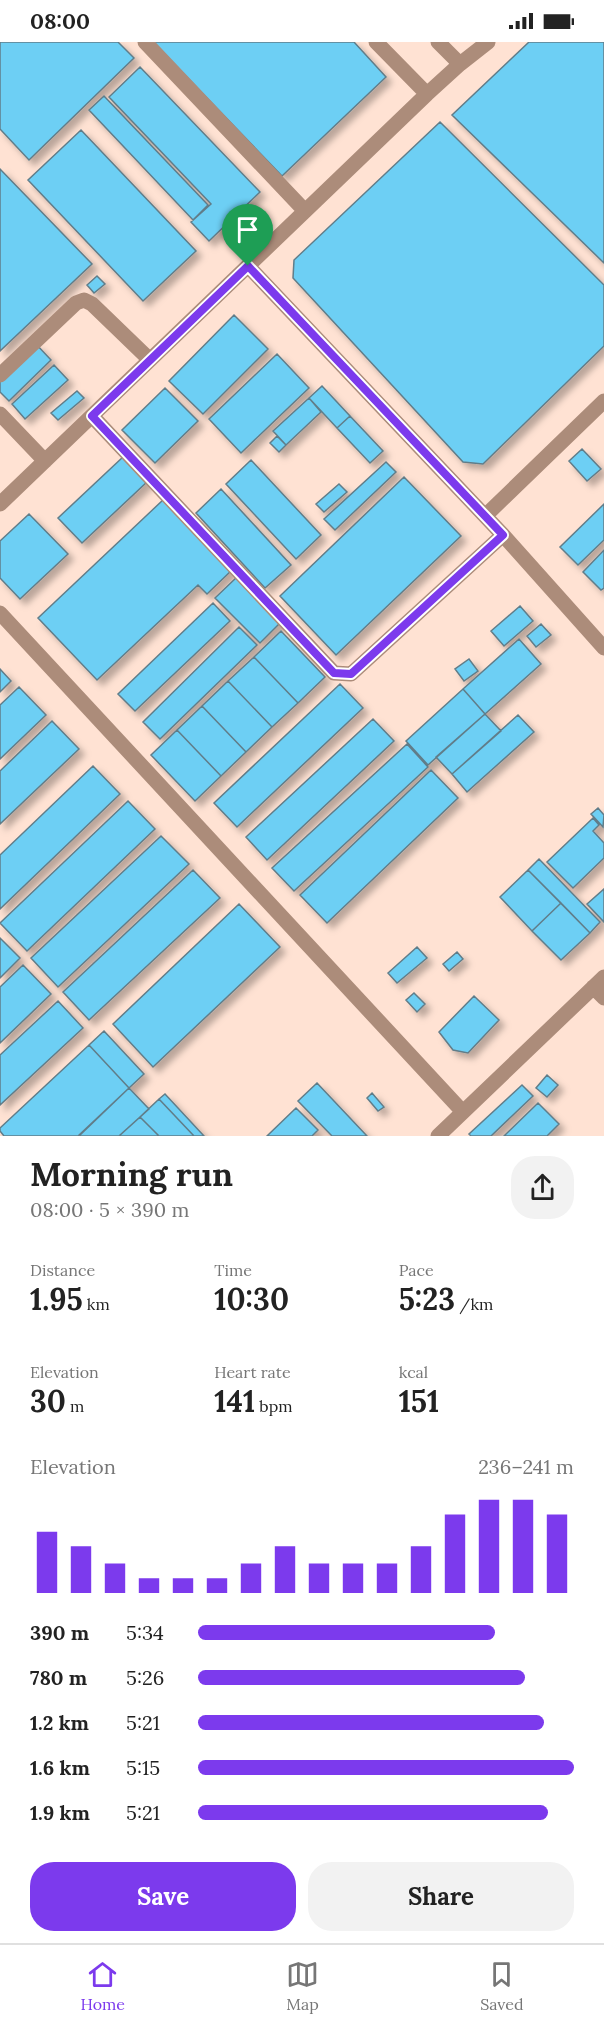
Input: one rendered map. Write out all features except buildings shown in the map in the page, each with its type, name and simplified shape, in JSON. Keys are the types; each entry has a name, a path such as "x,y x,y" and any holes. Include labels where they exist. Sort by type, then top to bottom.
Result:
{"street":[{"path":"145,42 305,212"},
{"path":"376,42 427,94"},
{"path":"438,42 460,64"},
{"path":"0,504 427,94 488,42"},
{"path":"248,266 503,535 604,648"},
{"path":"0,375 76,303 84,300 92,304 150,360"},
{"path":"485,516 604,400"},
{"path":"0,414 45,461"},
{"path":"92,416 334,673 351,674 503,535"},
{"path":"0,613 463,1112"},
{"path":"438,1136 600,987"}],"shaded area":[{"path":"0,42 604,42 604,1136 0,1136"}],"route":[{"path":"248,266 503,535 351,674 334,673 92,416 248,266"}]}
